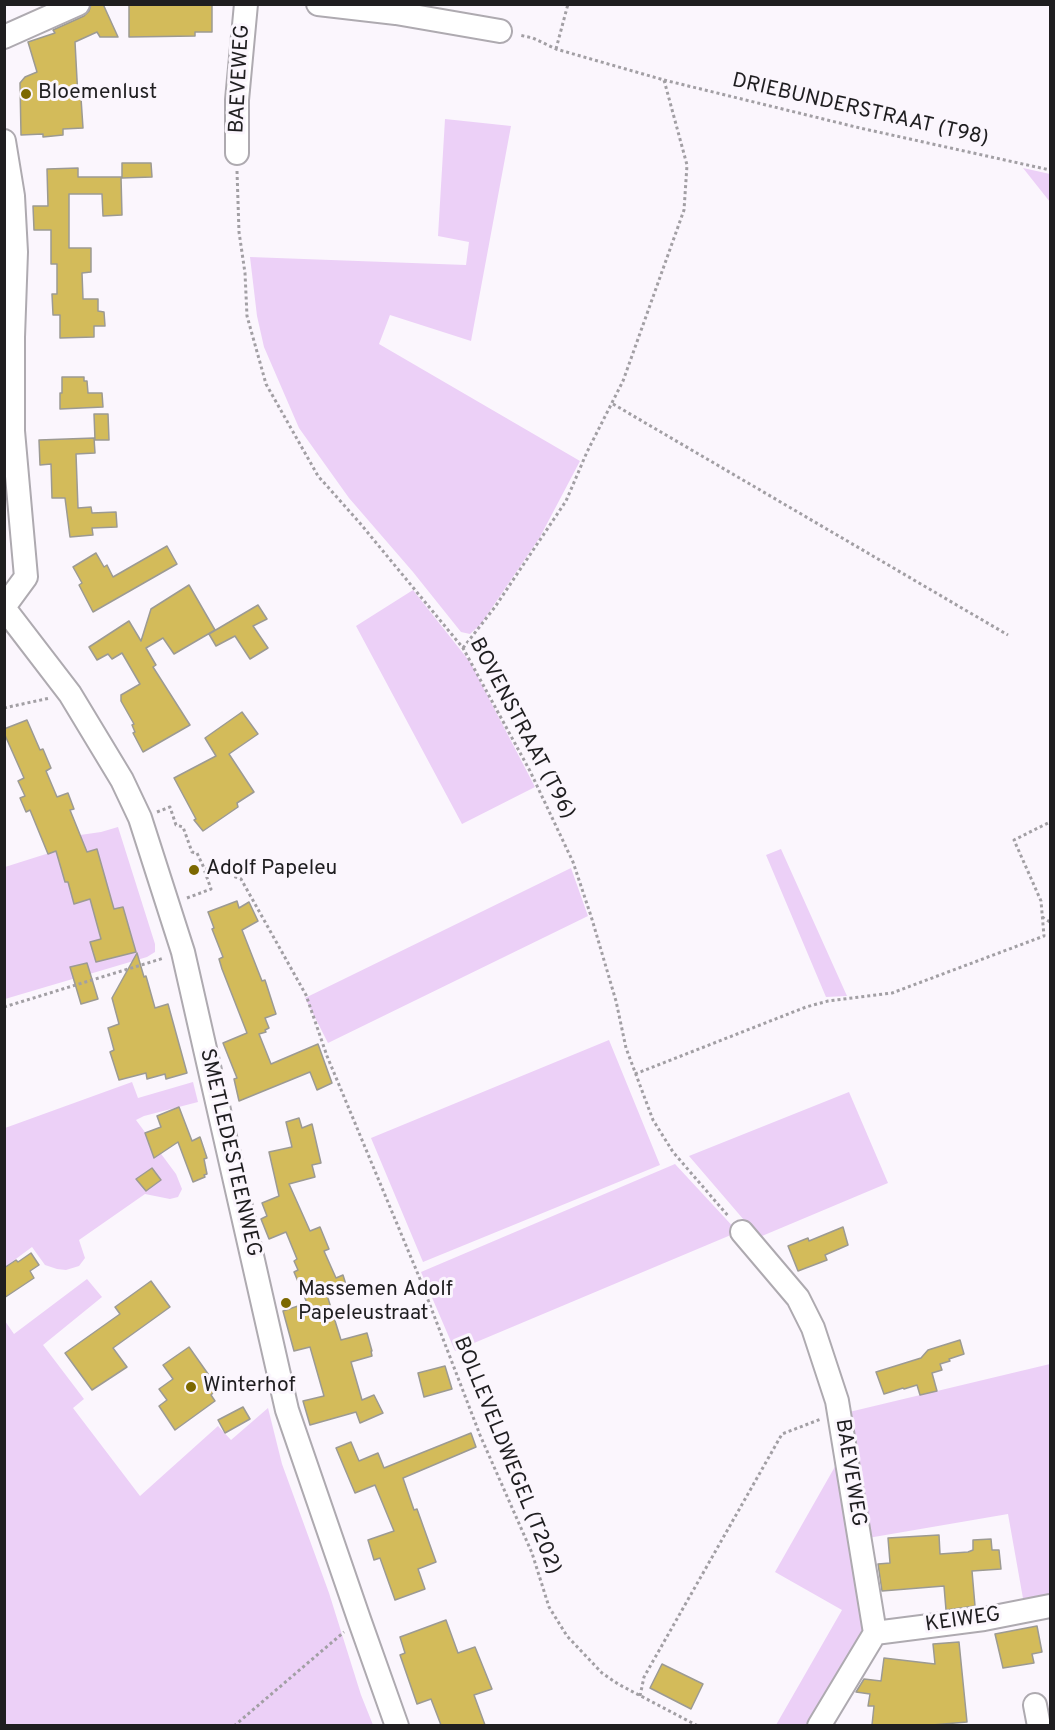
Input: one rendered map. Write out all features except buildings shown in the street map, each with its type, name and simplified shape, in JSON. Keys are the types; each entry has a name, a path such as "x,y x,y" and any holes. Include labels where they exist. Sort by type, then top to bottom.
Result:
{"street":[{"path":"4,37 78,4"},
{"name":"BAEVEWEG","path":"237,153 237,100 246,4"},
{"path":"318,4 396,13 500,31"},
{"path":"4,141 14,196 16,252 13,431 26,577 4,608"},
{"name":"SMETLEDESTEENWEG","path":"4,608 70,694 122,780 140,818 183,952 287,1410 397,1725"},
{"name":"BAEVEWEG","path":"742,1232 798,1298 813,1328 837,1401 875,1633"},
{"name":"KEIWEG","path":"875,1633 984,1619 1050,1606"},
{"path":"819,1725 875,1633"}],"path":[{"path":"500,31 533,38 556,49 568,4"},
{"name":"DRIEBUNDERSTRAAT (T98)","path":"556,49 654,78 860,128 1050,170"},
{"path":"463,648 495,607 566,501 587,452 623,381 684,210 687,165 664,80"},
{"name":"BOVENSTRAAT (T96)","path":"237,153 239,232 245,273 247,316 266,384 318,476 372,537 463,648 530,771 573,862 616,1001 626,1048 653,1120 674,1152 742,1232"},
{"path":"613,404 1008,635"},
{"path":"4,708 70,694"},
{"path":"140,818 170,807 176,825 183,828 192,852 197,852 212,889 168,905"},
{"path":"635,1074 806,1006 892,993 1044,936 1041,901 1014,840 1050,822"},
{"name":"BOLLEVELDWEGEL (T202)","path":"204,868 241,879 306,995 327,1056 420,1279 480,1435 532,1553 549,1607 567,1636 602,1673 640,1696 698,1725"},
{"path":"1042,917 1050,922"},
{"path":"4,1007 183,952"},
{"path":"640,1696 644,1677 782,1434 839,1411"},
{"path":"234,1725 359,1619"}],"shaded area":[{"path":"445,119 511,126 471,341 390,315 379,344 580,461 540,537 481,624 470,634 461,632 349,498 299,428 264,347 257,316 250,257 466,265 469,242 438,236"},
{"path":"1023,168 1050,174 1050,202"},
{"path":"413,590 470,662 535,787 462,824 356,626"},
{"path":"118,827 155,944 155,952 147,957 5,999 5,867 65,848 73,836"},
{"path":"781,849 847,996 826,997 766,855"},
{"path":"571,868 588,916 328,1043 305,998"},
{"path":"609,1040 660,1165 423,1262 371,1138"},
{"path":"132,1082 138,1098 193,1082 198,1102 136,1120 176,1174 182,1189 178,1197 170,1199 145,1194 79,1240 85,1258 79,1266 66,1270 45,1265 32,1247 5,1267 5,1128"},
{"path":"849,1092 888,1183 762,1236 756,1234 689,1156"},
{"path":"675,1164 738,1232 455,1351 421,1272"},
{"path":"87,1279 102,1297 43,1345 84,1399 73,1408 140,1496 218,1426 231,1440 268,1408 282,1464 329,1593 361,1695 373,1725 5,1725 5,1321 14,1334"},
{"path":"1050,1364 1050,1599 1024,1604 1008,1514 868,1538 845,1413"},
{"path":"841,1456 866,1634 814,1725 776,1725 842,1610 775,1572"}],"place":[{"name":"Bloemenlust","path":"26,94"},
{"name":"Adolf Papeleu","path":"194,870"},
{"name":"Massemen Adolf Papeleustraat","path":"286,1303"},
{"name":"Winterhof","path":"191,1387"}]}
